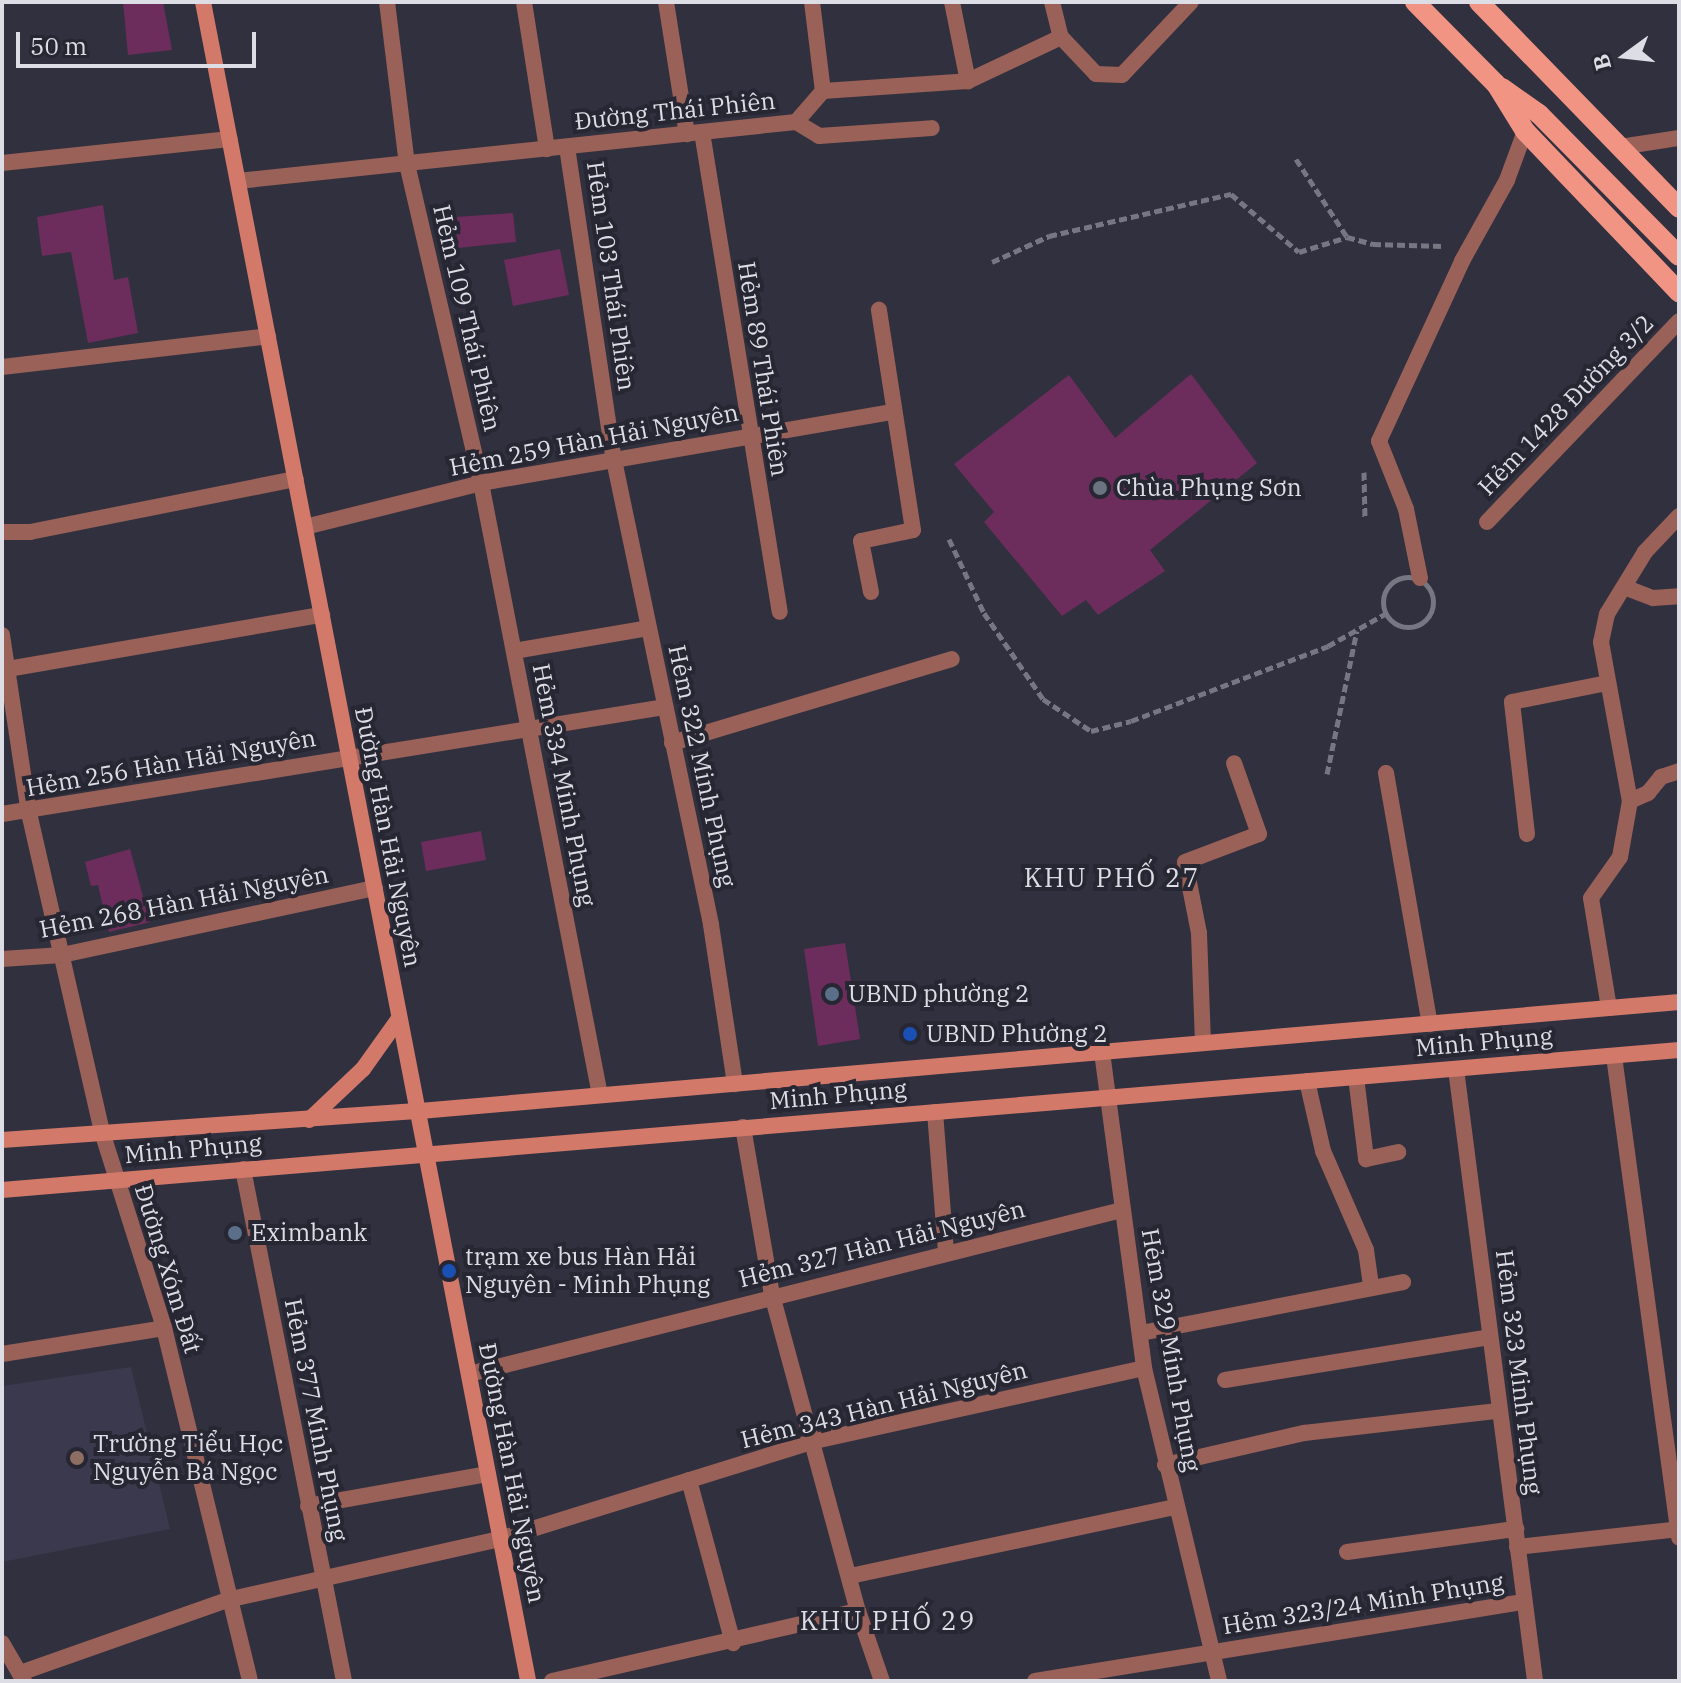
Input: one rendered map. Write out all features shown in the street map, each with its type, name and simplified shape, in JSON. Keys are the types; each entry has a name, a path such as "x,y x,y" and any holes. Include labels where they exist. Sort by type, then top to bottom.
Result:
{"main road":[{"name":"Đường Hàn Hải Nguyên","path":"203,2 528,1681"},
{"path":"1415,2 1496,84 1539,114 1679,256"},
{"path":"1479,2 1679,208"},
{"path":"1496,84 1525,131 1679,292"},
{"name":"Minh Phụng","path":"2,1140 420,1111 1679,1002"},
{"path":"309,1120 363,1069 398,1020"},
{"name":"Minh Phụng","path":"2,1190 1679,1050"}],"street":[{"name":"Hẻm 109 Thái Phiên","path":"387,2 407,164 481,483"},
{"path":"524,2 547,149"},
{"name":"Hẻm 89 Thái Phiên","path":"666,2 695,133 780,612"},
{"path":"812,2 823,91 968,81 1061,37"},
{"path":"952,2 968,81"},
{"path":"1052,2 1061,37 1096,74 1122,75 1191,2"},
{"name":"Đường Thái Phiên","path":"238,181 796,122 823,91"},
{"path":"796,122 819,136 932,128"},
{"path":"1420,578 1406,509 1379,441 1467,251 1507,180 1525,131"},
{"path":"1620,147 1679,138"},
{"path":"2,163 230,139"},
{"name":"Hẻm 103 Thái Phiên","path":"567,147 614,460"},
{"path":"871,592 861,541 913,530 879,310"},
{"name":"Hẻm 1428 Đường 3/2","path":"1487,522 1679,321"},
{"path":"2,367 268,336"},
{"name":"Hẻm 259 Hàn Hải Nguyên","path":"305,527 481,483 894,412"},
{"name":"Hẻm 322 Minh Phụng","path":"614,460 711,925 735,1084"},
{"path":"2,532 30,532 296,479"},
{"name":"Hẻm 334 Minh Phụng","path":"481,483 600,1095"},
{"path":"1609,1008 1591,898 1620,857 1630,801 1601,642 1607,614 1645,552 1679,516"},
{"path":"1624,587 1653,598 1679,596"},
{"path":"5,670 322,615"},
{"path":"514,651 648,628"},
{"name":"Đường Xóm Đất","path":"2,635 29,813 102,1132 164,1328 227,1600 250,1681"},
{"path":"672,743 952,659"},
{"path":"1527,834 1512,702 1607,683"},
{"name":"Hẻm 256 Hàn Hải Nguyên","path":"2,814 29,813 349,756 665,707"},
{"path":"1203,1043 1199,933 1185,862 1259,834 1234,763"},
{"path":"1630,801 1648,793 1661,777 1679,771"},
{"path":"1386,773 1430,1024"},
{"name":"Hẻm 268 Hàn Hải Nguyên","path":"2,959 62,955 375,888"},
{"name":"Hẻm 329 Minh Phụng","path":"1102,1052 1144,1368 1219,1681"},
{"path":"1517,1547 1679,1532 1614,1056"},
{"name":"Hẻm 323 Minh Phụng","path":"1456,1069 1498,1411 1516,1529 1522,1602 1535,1681"},
{"path":"1356,1077 1366,1159 1398,1152"},
{"path":"1307,1081 1323,1151 1366,1250 1371,1287"},
{"path":"935,1112 946,1253"},
{"path":"743,1127 772,1295 815,1441 858,1611 882,1681"},
{"name":"Hẻm 377 Minh Phụng","path":"243,1169 344,1681"},
{"name":"Hẻm 327 Hàn Hải Nguyên","path":"469,1374 772,1295 1122,1210"},
{"path":"1141,1333 1403,1282"},
{"path":"2,1354 164,1328"},
{"path":"1225,1380 1490,1337"},
{"name":"Hẻm 343 Hàn Hải Nguyên","path":"22,1677 227,1600 500,1539 815,1441 1144,1368"},
{"path":"1165,1465 1304,1433 1498,1411"},
{"path":"308,1506 488,1474"},
{"path":"689,1480 733,1643"},
{"path":"850,1576 1175,1507"},
{"path":"1347,1552 1516,1529"},
{"name":"Hẻm 323/24 Minh Phụng","path":"1035,1681 1522,1602"},
{"path":"552,1681 733,1643 858,1611"},
{"path":"2,1643 22,1677"}],"path":[{"path":"1296,159 1347,237"},
{"path":"992,262 1049,236 1231,194 1299,252 1347,237 1467,251"},
{"path":"949,539 984,613 1043,699 1091,731 1256,675 1357,631 1385,614"},
{"path":"1327,774 1357,631"}],"shaded area":[{"name":"Trường Tiểu Học Nguyễn Bá Ngọc","path":"131,1367 170,1529 2,1562 2,1386"}],"building":[{"path":"123,2 163,2 172,50 128,55"},
{"path":"103,205 114,280 128,277 138,333 88,343 71,252 42,256 37,217"},
{"path":"513,213 516,242 458,248 455,217"},
{"path":"560,249 569,295 513,306 504,260"},
{"name":"Chùa Phụng Sơn","path":"1191,374 1257,463 1150,550 1165,571 1098,615 1086,600 1062,616 984,522 994,512 954,464 1069,375 1115,438"},
{"path":"481,831 486,860 426,871 421,842"},
{"path":"130,849 150,922 109,932 98,885 91,886 85,862"},
{"name":"UBND phường 2","path":"845,943 860,1039 818,1046 804,949"}],"place":[{"name":"Chùa Phụng Sơn","path":"1100,488"},
{"name":"UBND phường 2","path":"832,994"},
{"name":"UBND Phường 2","path":"910,1034"},
{"name":"Eximbank","path":"235,1233"},
{"name":"trạm xe bus Hàn Hải Nguyên - Minh Phụng","path":"449,1271"},
{"name":"Trường Tiểu Học Nguyễn Bá Ngọc","path":"77,1458"}],"district":[{"name":"KHU PHỐ 27","path":"1112,878"},
{"name":"KHU PHỐ 29","path":"888,1621"}]}
